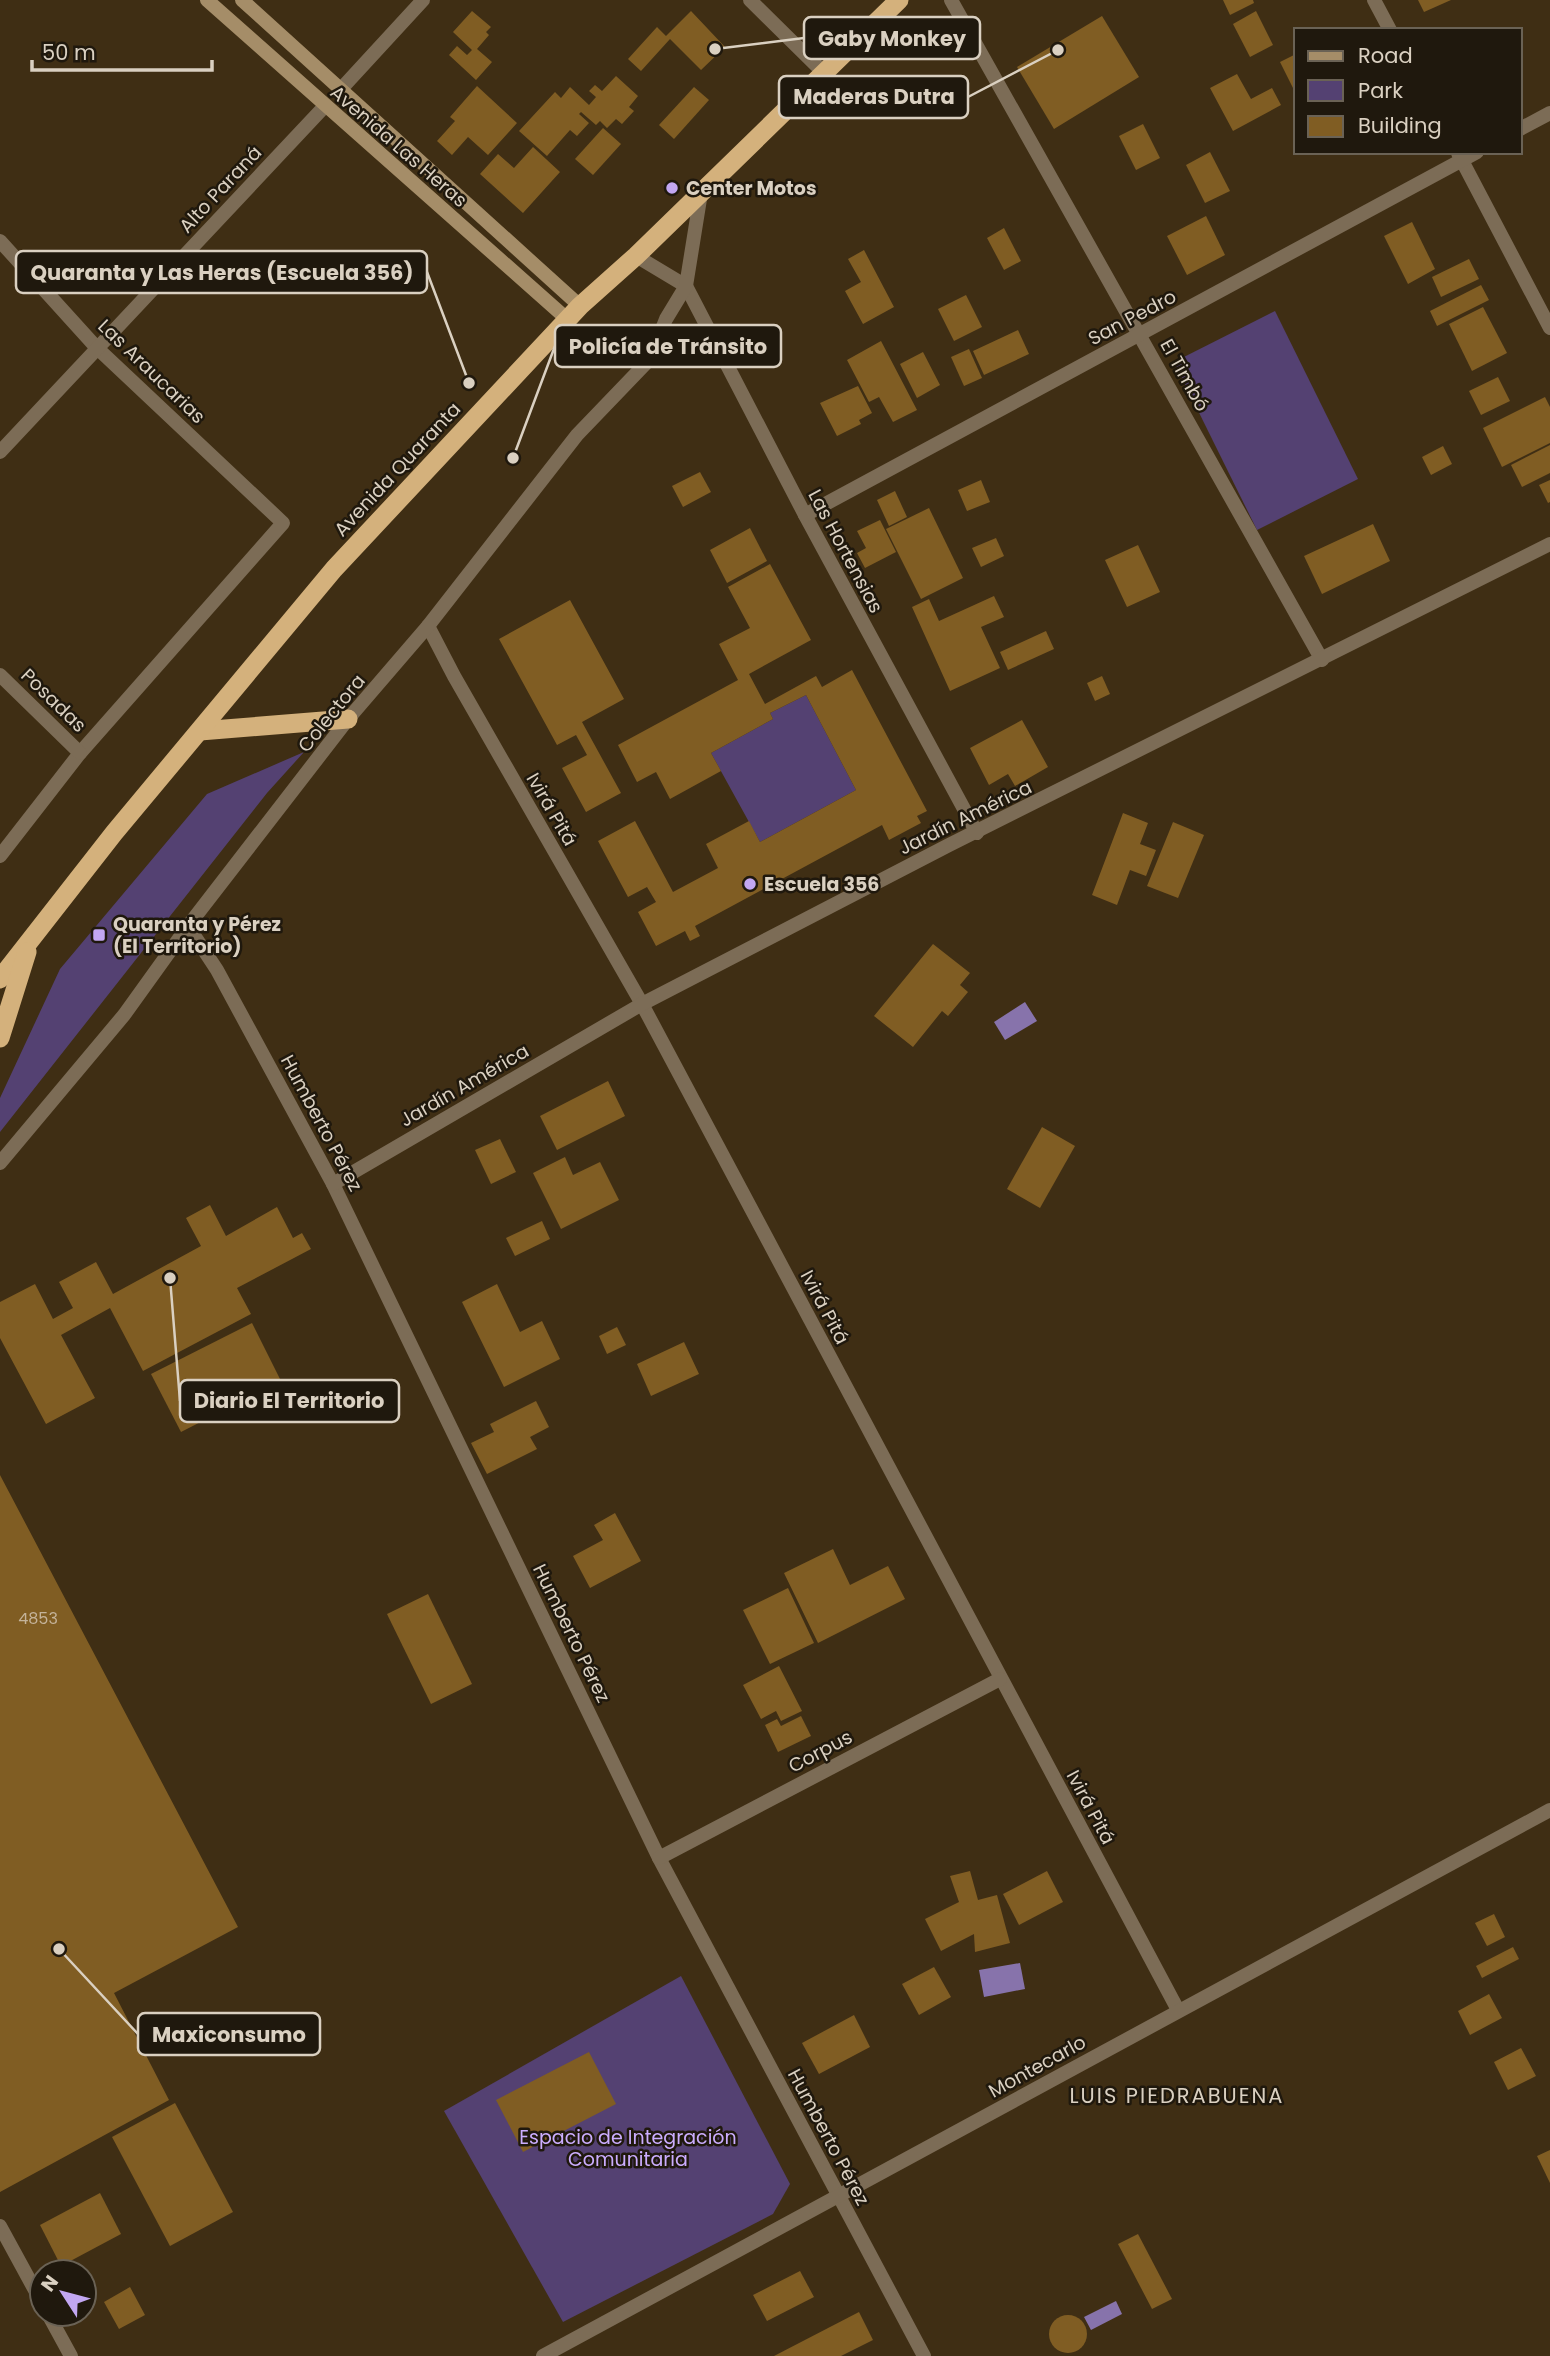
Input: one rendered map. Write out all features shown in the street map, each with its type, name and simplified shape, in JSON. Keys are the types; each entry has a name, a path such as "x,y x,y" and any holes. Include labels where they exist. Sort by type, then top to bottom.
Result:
{"highway":[{"name":"Avenida Quaranta","path":"0,979 114,833 334,569 573,313 636,257 899,0"},
{"path":"200,731 348,719"},
{"path":"0,1038 29,944"}],"main road":[{"name":"Avenida Las Heras","path":"207,0 324,107 573,313"},
{"name":"Avenida Las Heras","path":"242,0 342,88 573,313"}],"street":[{"path":"342,88 423,0"},
{"path":"750,0 824,73"},
{"name":"El Timbó","path":"951,0 1322,660"},
{"path":"1374,0 1389,28"},
{"name":"Alto Paraná","path":"0,452 324,107"},
{"path":"1522,128 1550,113"},
{"path":"1459,156 1550,328"},
{"name":"San Pedro","path":"804,515 1140,334 1459,156"},
{"path":"636,257 686,286 701,193"},
{"name":"Las Araucarias","path":"0,241 96,347 283,523 80,753"},
{"name":"Las Hortensias","path":"686,286 804,515 977,833"},
{"name":"Colectora","path":"0,1163 124,1016 188,926 348,719 428,626 578,435 645,366 686,286"},
{"name":"Jardín América","path":"333,1184 642,1004 1550,544"},
{"name":"Ivirá Pitá","path":"428,626 642,1004 1178,2010"},
{"name":"Posadas","path":"0,675 80,753"},
{"path":"0,856 80,753"},
{"name":"Humberto Pérez","path":"188,926 217,970 333,1184 659,1858 923,2356"},
{"name":"Corpus","path":"659,1858 1000,1679"},
{"name":"Montecarlo","path":"543,2356 1550,1810"},
{"path":"0,2226 28,2277"},
{"path":"56,2328 71,2356"}],"green space":[{"path":"1275,311 1358,479 1257,530 1174,362"},
{"path":"806,695 856,790 760,842 711,753 773,719 770,713"},
{"path":"304,752 267,793 0,1132 0,1098 60,969 207,794"},
{"name":"Espacio de Integración Comunitaria","path":"681,1976 790,2184 773,2214 563,2322 444,2111"}],"shaded area":[{"path":"1025,1002 1037,1021 1005,1040 994,1022"},
{"path":"1020,1963 1025,1989 984,1997 979,1970"},
{"path":"1116,2301 1122,2314 1091,2330 1084,2317"}],"building":[{"path":"1223,0 1253,0 1254,3 1230,15"},
{"path":"1418,0 1451,0 1424,12"},
{"path":"472,11 491,27 486,32 489,35 477,49 492,62 476,80 449,55 457,46 467,55 472,50 453,32"},
{"path":"691,11 725,47 701,70 670,39 641,71 628,59 657,27 666,36"},
{"path":"1256,11 1273,45 1250,57 1233,24"},
{"path":"1102,16 1139,77 1054,129 1017,67"},
{"path":"1294,55 1294,90 1280,62"},
{"path":"1237,74 1251,99 1272,88 1281,105 1233,131 1210,88"},
{"path":"616,76 638,96 629,107 634,111 622,124 616,119 607,128 600,121 596,125 581,112 579,114 589,123 577,136 570,130 547,156 519,131 555,92 561,98 570,87 589,105 596,97 589,91 595,85 602,91"},
{"path":"477,86 517,123 488,155 468,137 452,155 437,141 455,121 450,117"},
{"path":"694,87 709,100 674,139 659,125"},
{"path":"1143,124 1160,158 1136,170 1119,136"},
{"path":"603,128 621,144 593,175 575,159"},
{"path":"533,147 560,172 523,213 480,174 498,154 514,168"},
{"path":"1210,152 1230,191 1205,203 1186,165"},
{"path":"1206,216 1225,255 1187,275 1167,236"},
{"path":"1412,222 1435,269 1408,284 1384,236"},
{"path":"1004,228 1021,261 1004,270 987,238"},
{"path":"864,250 894,307 863,324 845,291 861,282 848,259"},
{"path":"1469,259 1479,279 1441,297 1432,277"},
{"path":"1481,285 1489,300 1437,326 1430,311"},
{"path":"966,295 982,327 954,341 938,309"},
{"path":"1483,307 1507,353 1472,371 1449,324"},
{"path":"1018,330 1029,354 984,375 973,351"},
{"path":"881,341 917,410 893,422 879,397 869,402 847,360"},
{"path":"969,349 982,378 964,386 951,357"},
{"path":"923,352 940,385 917,398 900,364"},
{"path":"1498,377 1510,401 1481,415 1469,391"},
{"path":"858,386 872,413 859,420 861,424 837,436 820,403"},
{"path":"1545,397 1550,407 1550,443 1502,467 1483,428"},
{"path":"1550,445 1550,473 1522,487 1511,465"},
{"path":"1443,446 1452,464 1431,475 1422,457"},
{"path":"700,472 711,492 683,507 672,486"},
{"path":"981,480 990,502 967,511 958,490"},
{"path":"1550,480 1550,502 1548,503 1539,485"},
{"path":"895,491 907,517 889,526 877,500"},
{"path":"929,508 963,578 921,599 886,529"},
{"path":"880,520 896,552 865,568 857,553 866,548 857,531"},
{"path":"1373,524 1390,561 1322,594 1304,556"},
{"path":"750,528 767,561 727,583 710,550"},
{"path":"996,538 1004,556 981,567 972,548"},
{"path":"1138,545 1160,592 1127,607 1105,560"},
{"path":"770,564 811,640 749,674 765,704 816,676 822,687 852,670 927,811 917,816 921,823 889,840 882,825 695,926 700,936 690,941 685,931 656,946 638,912 656,902 647,887 628,897 598,841 635,821 673,892 718,868 706,844 749,821 760,842 856,790 806,695 770,713 773,719 711,753 721,771 670,799 656,772 637,782 618,745 738,680 719,644 750,628 728,587"},
{"path":"994,596 1004,617 981,627 1000,668 950,691 912,607 929,599 939,621"},
{"path":"570,600 624,699 582,722 621,793 586,812 562,768 587,755 576,735 557,745 499,639"},
{"path":"1046,631 1054,649 1008,670 1000,652"},
{"path":"1102,676 1110,694 1095,701 1087,683"},
{"path":"1022,720 1048,767 1015,786 1008,774 989,785 970,748"},
{"path":"1123,813 1148,823 1140,844 1156,850 1146,876 1130,870 1117,905 1092,895"},
{"path":"1173,822 1204,835 1178,898 1147,886"},
{"path":"933,944 970,973 960,985 968,992 948,1016 942,1011 913,1047 874,1016"},
{"path":"608,1081 625,1116 557,1150 540,1116"},
{"path":"1042,1127 1075,1146 1040,1208 1007,1189"},
{"path":"500,1139 516,1172 491,1184 475,1150"},
{"path":"565,1157 573,1175 600,1162 619,1200 561,1229 533,1173"},
{"path":"210,1205 226,1236 277,1207 293,1238 302,1233 311,1249 237,1288 251,1314 143,1371 110,1308 61,1335 95,1398 46,1424 0,1338 0,1302 35,1284 53,1319 73,1308 59,1282 96,1262 113,1294 201,1246 186,1218"},
{"path":"542,1221 550,1239 515,1256 506,1238"},
{"path":"497,1284 520,1332 542,1321 560,1359 504,1387 462,1302"},
{"path":"252,1323 281,1381 181,1432 151,1374"},
{"path":"617,1327 626,1345 607,1354 599,1336"},
{"path":"684,1342 699,1374 651,1396 637,1364"},
{"path":"536,1401 549,1427 530,1437 537,1449 487,1474 471,1443 494,1432 490,1424"},
{"path":"0,1475 238,1927 114,1993 169,2100 0,2192"},
{"path":"615,1513 641,1561 590,1588 573,1556 603,1540 594,1525"},
{"path":"833,1549 850,1585 888,1566 905,1599 818,1643 784,1573"},
{"path":"788,1588 814,1643 770,1664 743,1610"},
{"path":"428,1594 472,1684 431,1704 387,1614"},
{"path":"779,1666 802,1711 781,1721 776,1711 761,1719 743,1685"},
{"path":"801,1716 811,1736 778,1752 765,1725 777,1719 781,1726"},
{"path":"970,1871 978,1900 997,1895 1010,1943 975,1952 974,1934 941,1951 925,1919 959,1902 950,1876"},
{"path":"1047,1871 1063,1902 1019,1925 1003,1894"},
{"path":"1494,1914 1505,1937 1487,1946 1475,1923"},
{"path":"1513,1947 1519,1959 1482,1978 1476,1966"},
{"path":"934,1967 951,1997 919,2015 902,1984"},
{"path":"1489,1994 1502,2018 1470,2035 1458,2011"},
{"path":"854,2015 870,2047 819,2074 802,2043"},
{"path":"1521,2048 1536,2076 1508,2090 1494,2062"},
{"path":"589,2052 616,2104 523,2152 496,2100"},
{"path":"175,2103 233,2212 170,2246 112,2137"},
{"path":"1550,2150 1550,2183 1537,2156"},
{"path":"100,2193 121,2234 76,2258 57,2258 40,2225"},
{"path":"1138,2234 1172,2299 1152,2309 1118,2244"},
{"path":"800,2271 814,2297 767,2321 753,2295"},
{"path":"130,2287 145,2315 119,2329 104,2302"},
{"path":"859,2312 873,2340 841,2356 774,2356"},
{"path":"1068,2315 1082,2320 1087,2334 1082,2348 1068,2353 1054,2348 1049,2334 1054,2320"}],"place":[{"name":"Gaby Monkey","path":"715,49"},
{"name":"Maderas Dutra","path":"1058,50"},
{"name":"Center Motos","path":"672,188"},
{"name":"Quaranta y Las Heras (Escuela 356)","path":"469,383"},
{"name":"Policía de Tránsito","path":"513,458"},
{"name":"Escuela 356","path":"750,884"},
{"name":"Quaranta y Pérez (El Territorio)","path":"99,935"},
{"name":"Diario El Territorio","path":"170,1278"},
{"name":"Maxiconsumo","path":"59,1949"}],"district":[{"name":"LUIS PIEDRABUENA","path":"1177,2096"}]}
